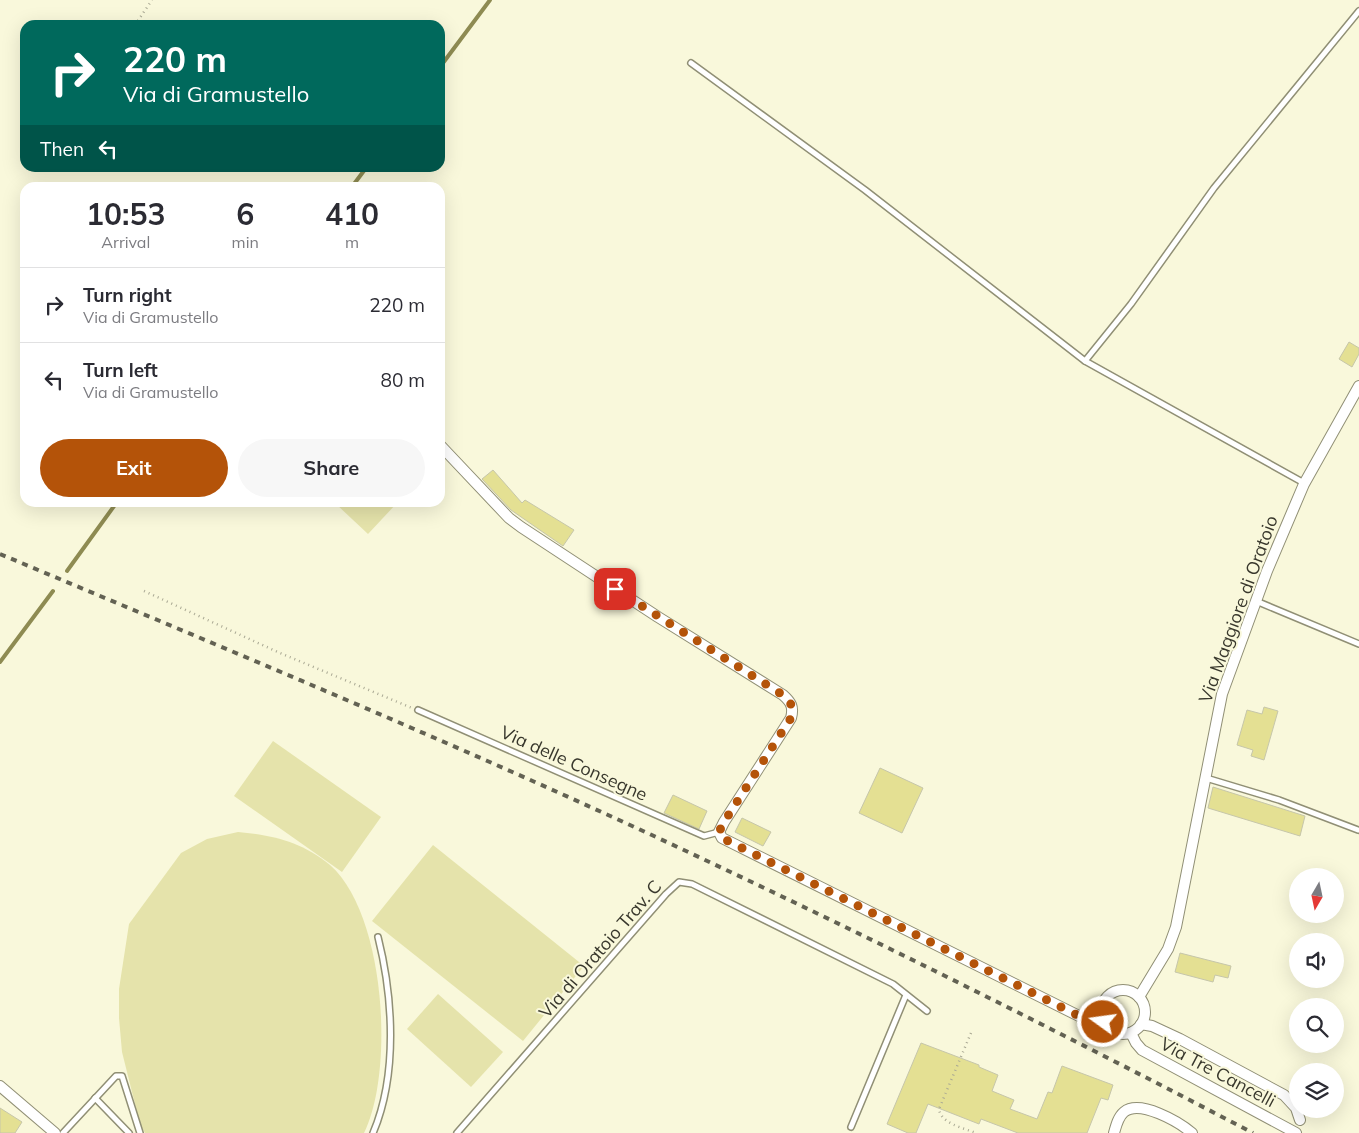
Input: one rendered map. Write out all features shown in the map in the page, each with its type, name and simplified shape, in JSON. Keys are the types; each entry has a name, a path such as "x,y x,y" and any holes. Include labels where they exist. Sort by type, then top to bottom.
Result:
{"street":[{"name":"Via Maggiore di Oratoio","path":"1139,997 1173,939 1222,694 1256,601 1304,484 1359,386"},
{"path":"445,450 509,518 521,527 658,618 783,695 791,703 793,710 791,718 719,832 722,838 1079,1016 1103,1022"},
{"path":"1127,991 1139,997 1145,1008 1141,1024 1131,1033 1112,1032 1103,1022 1101,1009 1103,1003 1113,992 1127,991"},
{"path":"1141,1024 1152,1026 1180,1039 1284,1095 1296,1108 1300,1120"},
{"name":"Via Tre Cancelli","path":"1131,1033 1136,1044 1142,1050 1296,1133"},
{"path":"0,1086 54,1133"},
{"path":"1114,1133 1122,1114 1129,1109 1139,1108 1160,1114 1192,1133"}],"lane":[{"path":"1086,361 1131,304 1214,188 1359,11"},
{"path":"691,64 865,190 1086,361 1304,484"},
{"path":"1256,601 1359,644"},
{"name":"Via delle Consegne","path":"418,710 704,836 719,832"},
{"path":"1205,778 1279,800 1358,830"},
{"name":"Via di Oratoio Trav. C","path":"457,1133 666,894 680,882 692,884 893,984 927,1011"},
{"path":"373,1133 380,1112 387,1074 391,1016 388,983 378,937"},
{"path":"851,1127 906,995"},
{"path":"63,1133 116,1076 122,1076 140,1133"},
{"path":"96,1098 130,1133"}],"path":[{"path":"138,20 152,0"},
{"path":"144,591 280,653 418,710"},
{"path":"971,1033 939,1112 946,1120 976,1133"}],"shaded area":[{"path":"339,507 393,507 368,534"},
{"path":"273,741 381,817 342,872 234,796"},
{"path":"238,832 263,835 287,841 319,857 330,865 349,888 363,918 373,954 379,993 381,1033 380,1071 374,1105 364,1133 145,1133 140,1124 122,1052 119,1018 119,989 129,924 181,853 207,839"},
{"path":"433,845 584,966 523,1041 372,921"},
{"path":"438,994 503,1052 471,1087 407,1029"}],"building":[{"path":"1349,342 1359,348 1359,354 1352,367 1339,359"},
{"path":"493,470 522,503 525,500 574,530 563,546 511,510 482,479"},
{"path":"1264,707 1278,711 1264,760 1251,756 1253,750 1237,745 1247,710 1262,714"},
{"path":"880,768 923,788 902,833 859,813"},
{"path":"1213,787 1305,816 1300,836 1208,808"},
{"path":"673,795 707,811 699,829 664,813"},
{"path":"742,818 771,832 763,846 735,832"},
{"path":"1180,953 1231,966 1228,978 1215,975 1213,982 1175,972"},
{"path":"921,1043 979,1065 979,1067 998,1075 992,1091 1014,1100 1010,1109 1037,1119 1048,1092 1052,1093 1062,1066 1113,1085 1108,1100 1101,1098 1087,1133 1018,1133 981,1119 979,1124 928,1104 916,1133 908,1133 887,1124"},
{"path":"0,1108 22,1122 15,1133 0,1133"}],"waterway":[{"path":"445,60 490,0"},
{"path":"356,182 363,172"},
{"path":"67,571 113,507"},
{"path":"0,662 53,591"}],"railway":[{"path":"0,554 411,728 656,837 807,908 1253,1133"}],"route":[{"path":"615,589 658,618 783,695 791,703 793,710 791,718 724,822 719,832 722,838 1079,1016 1103,1022"}]}
